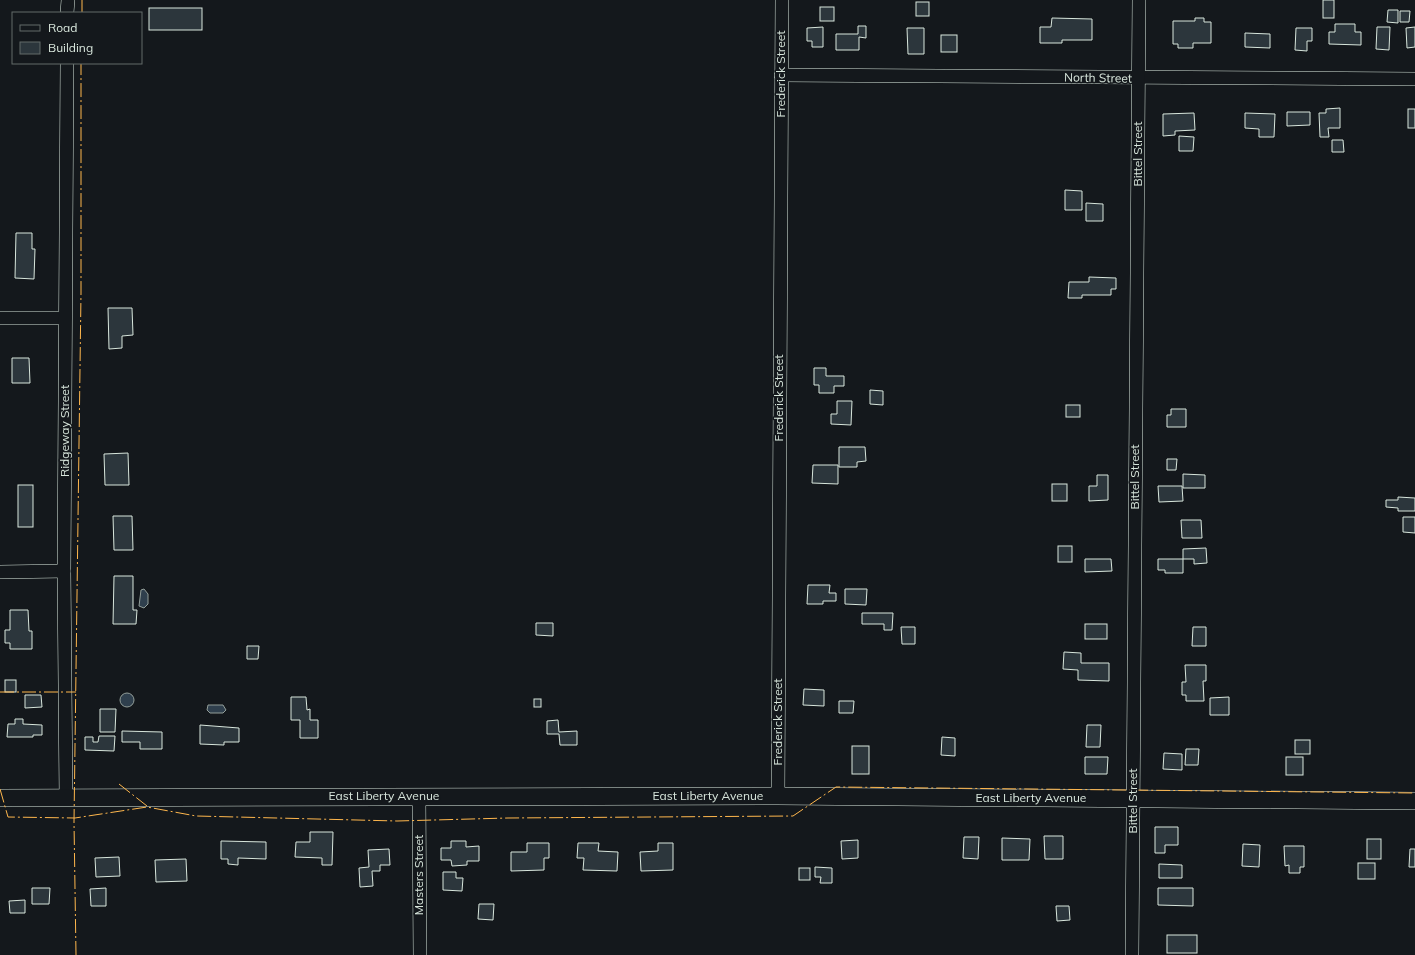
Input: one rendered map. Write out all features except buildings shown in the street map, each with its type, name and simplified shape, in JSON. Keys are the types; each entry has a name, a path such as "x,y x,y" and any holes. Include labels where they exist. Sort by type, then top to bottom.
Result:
{"main road":[{"name":"East Liberty Avenue","path":"0,798 778,796 1415,801"}],"street":[{"path":"67,12 68,0"},
{"name":"Frederick Street","path":"778,796 782,0"},
{"name":"Bittel Street","path":"1132,955 1139,0"},
{"name":"Ridgeway Street","path":"66,798 64,571 67,64"},
{"name":"North Street","path":"781,75 1415,79"},
{"path":"0,318 65,318"},
{"path":"0,572 64,571"},
{"name":"Masters Street","path":"419,796 420,955"}],"water":[{"path":"144,589 148,594 148,604 144,608 139,606 141,590"},
{"path":"127,693 132,695 134,700 132,705 127,707 122,705 120,700 122,695"},
{"path":"208,705 223,705 226,710 223,713 210,713 207,710"}],"power":[{"path":"82,0 82,12"},
{"path":"76,955 74,822 81,293 81,64"},
{"path":"0,692 76,692"},
{"path":"119,784 147,806"},
{"path":"0,789 8,817 75,818 147,807 196,816 397,821 508,818 793,816 836,787 1415,793"}]}
